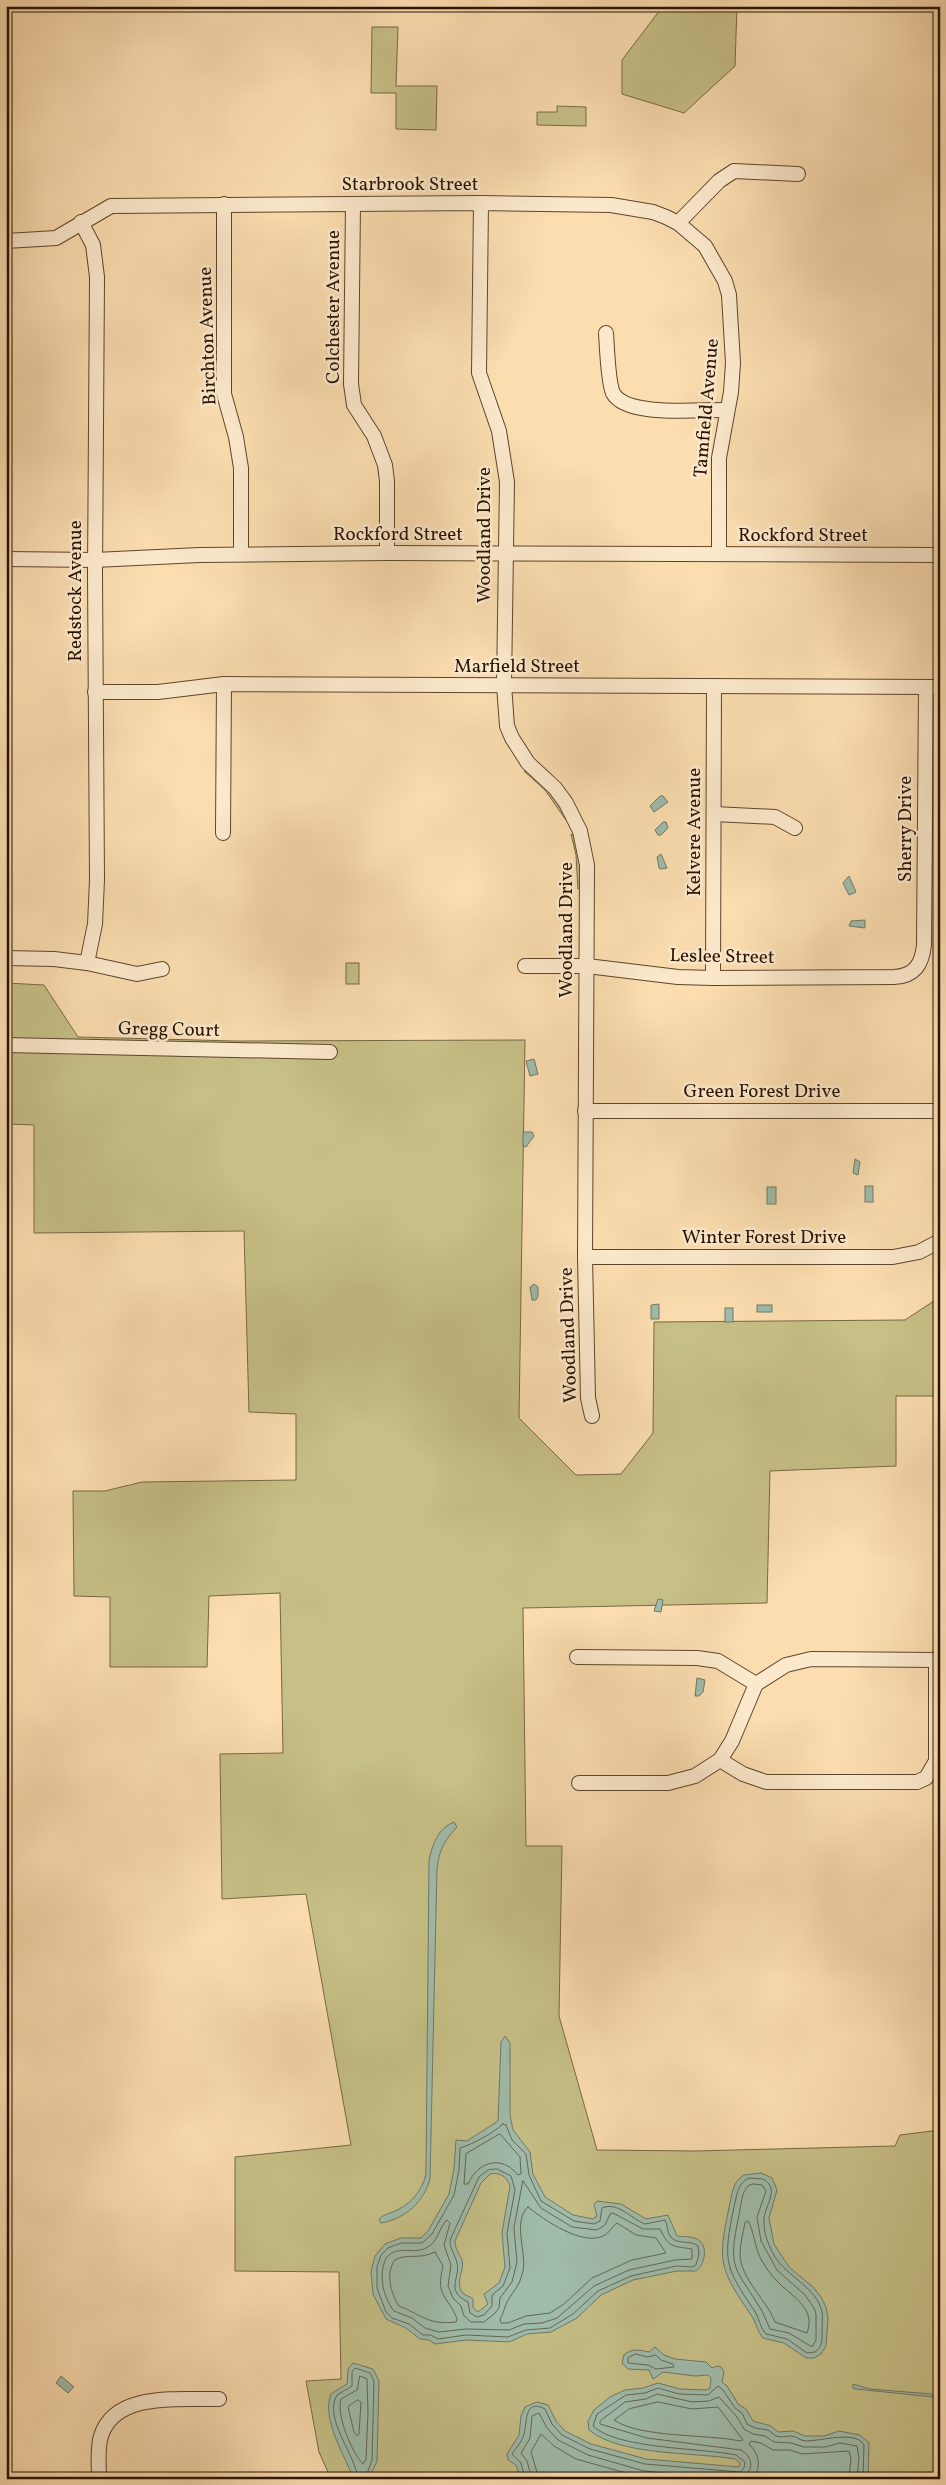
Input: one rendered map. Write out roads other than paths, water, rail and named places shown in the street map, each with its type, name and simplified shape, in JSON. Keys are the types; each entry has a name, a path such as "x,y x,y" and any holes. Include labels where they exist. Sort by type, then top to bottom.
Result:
{"street":[{"path":"678,223 719,181 734,171 798,174"},
{"name":"Starbrook Street","path":"6,241 56,238 111,206 481,203 612,205 653,212 678,223"},
{"name":"Woodland Drive","path":"481,203 479,373 499,432 506,466 507,482 504,554 504,686 506,726 528,763 555,788 566,803 580,832 584,848 588,885 585,1257 588,1398 592,1416"},
{"name":"Birchton Avenue","path":"224,204 224,394 236,437 241,468 241,554"},
{"name":"Colchester Avenue","path":"353,204 351,384 354,405 374,436 384,465 387,481 387,553"},
{"name":"Redstock Avenue","path":"81,222 93,245 96,277 96,915 87,963"},
{"name":"Tamfield Avenue","path":"678,223 705,246 725,281 729,296 733,363 719,458 719,554"},
{"path":"606,333 613,393 625,405 645,409 727,410"},
{"name":"Rockford Street","path":"6,559 95,560 241,554 387,553 940,555"},
{"path":"223,833 224,684"},
{"name":"Marfield Street","path":"95,692 158,692 224,684 933,687"},
{"name":"Kelvere Avenue","path":"713,978 714,686"},
{"name":"Sherry Drive","path":"916,969 921,962 924,945 933,687"},
{"path":"714,814 775,817 794,828"},
{"path":"6,958 54,959 87,963 137,974 162,969"},
{"name":"Leslee Street","path":"525,966 586,966 678,977 713,978 894,977 907,976 916,969"},
{"name":"Gregg Court","path":"6,1045 330,1052"},
{"name":"Green Forest Drive","path":"585,1111 940,1111"},
{"name":"Winter Forest Drive","path":"585,1257 893,1256 919,1252 940,1241"},
{"path":"577,1658 698,1658 718,1661 756,1684"},
{"path":"579,1784 668,1783 695,1776 720,1760 732,1741 756,1684 786,1665 811,1659 939,1659 936,1761 926,1778 916,1782 766,1782 743,1774 720,1760"},
{"path":"99,2479 102,2435 112,2418 126,2406 147,2402 219,2399"}],"water":[{"path":"660,796 663,796 668,802 654,812 650,806"},
{"path":"663,822 666,822 668,828 661,835 658,835 655,830"},
{"path":"661,854 667,868 659,868 657,857"},
{"path":"849,876 856,892 849,895 843,883"},
{"path":"865,920 865,928 849,926 851,921"},
{"path":"534,1059 538,1074 530,1076 526,1061"},
{"path":"523,1132 532,1132 534,1136 526,1147 523,1146"},
{"path":"855,1159 860,1162 858,1175 853,1173"},
{"path":"865,1186 873,1186 873,1202 865,1202"},
{"path":"767,1187 776,1187 776,1204 767,1204"},
{"path":"534,1284 538,1287 538,1296 536,1300 532,1300 530,1287"},
{"path":"659,1304 659,1319 651,1319 651,1305"},
{"path":"757,1305 772,1305 772,1312 757,1312"},
{"path":"725,1308 733,1308 733,1322 725,1322"},
{"path":"658,1599 663,1600 661,1612 654,1611"},
{"path":"697,1678 705,1680 703,1692 699,1696 695,1696"},
{"path":"454,1822 457,1827 443,1846 437,1869 430,2178 424,2194 413,2208 398,2218 381,2223 379,2219 410,2202 422,2187 426,2174 429,1861 432,1849 440,1833"},
{"path":"505,2036 510,2043 510,2115 513,2130 530,2152 533,2174 545,2197 573,2215 593,2219 597,2216 594,2205 597,2201 621,2204 646,2219 668,2215 677,2236 692,2237 701,2242 704,2250 703,2260 696,2271 677,2271 633,2280 601,2295 577,2318 551,2332 527,2334 509,2342 466,2340 435,2344 429,2340 420,2339 406,2328 386,2319 373,2294 371,2272 375,2256 385,2244 401,2238 421,2238 428,2231 449,2194 454,2169 456,2140 467,2141 498,2121 501,2042","holes":["490,2174 505,2177 510,2186 502,2233 505,2267 499,2283 484,2294 488,2304 478,2312 473,2308 473,2299 464,2294 460,2289 463,2264 456,2249 455,2241 481,2183"]},
{"path":"761,2173 772,2178 777,2190 769,2218 774,2244 789,2267 813,2287 826,2307 828,2318 826,2346 821,2354 814,2358 806,2358 784,2343 763,2338 753,2318 733,2287 724,2265 723,2241 733,2189 737,2181 744,2175"},
{"path":"655,2347 664,2355 675,2359 706,2362 712,2368 721,2367 724,2372 722,2382 727,2386 739,2405 746,2409 753,2421 771,2426 778,2432 793,2431 805,2436 824,2436 839,2431 860,2435 869,2443 868,2479 521,2479 516,2465 508,2460 507,2454 519,2435 521,2416 525,2407 537,2402 548,2405 556,2421 565,2431 591,2444 646,2459 739,2467 740,2463 735,2459 659,2452 619,2445 589,2430 588,2421 594,2410 610,2397 625,2390 643,2388 658,2383 680,2389 706,2390 710,2388 711,2378 708,2375 695,2376 663,2372 653,2379 649,2370 628,2369 622,2363 624,2355 630,2351 649,2352"},
{"path":"353,2363 373,2369 379,2381 377,2461 369,2479 354,2479 335,2437 329,2414 331,2394 347,2384 348,2369"},
{"path":"61,2376 74,2387 68,2393 56,2383"},
{"path":"853,2384 870,2389 931,2394 934,2397 856,2389 853,2388"}]}
